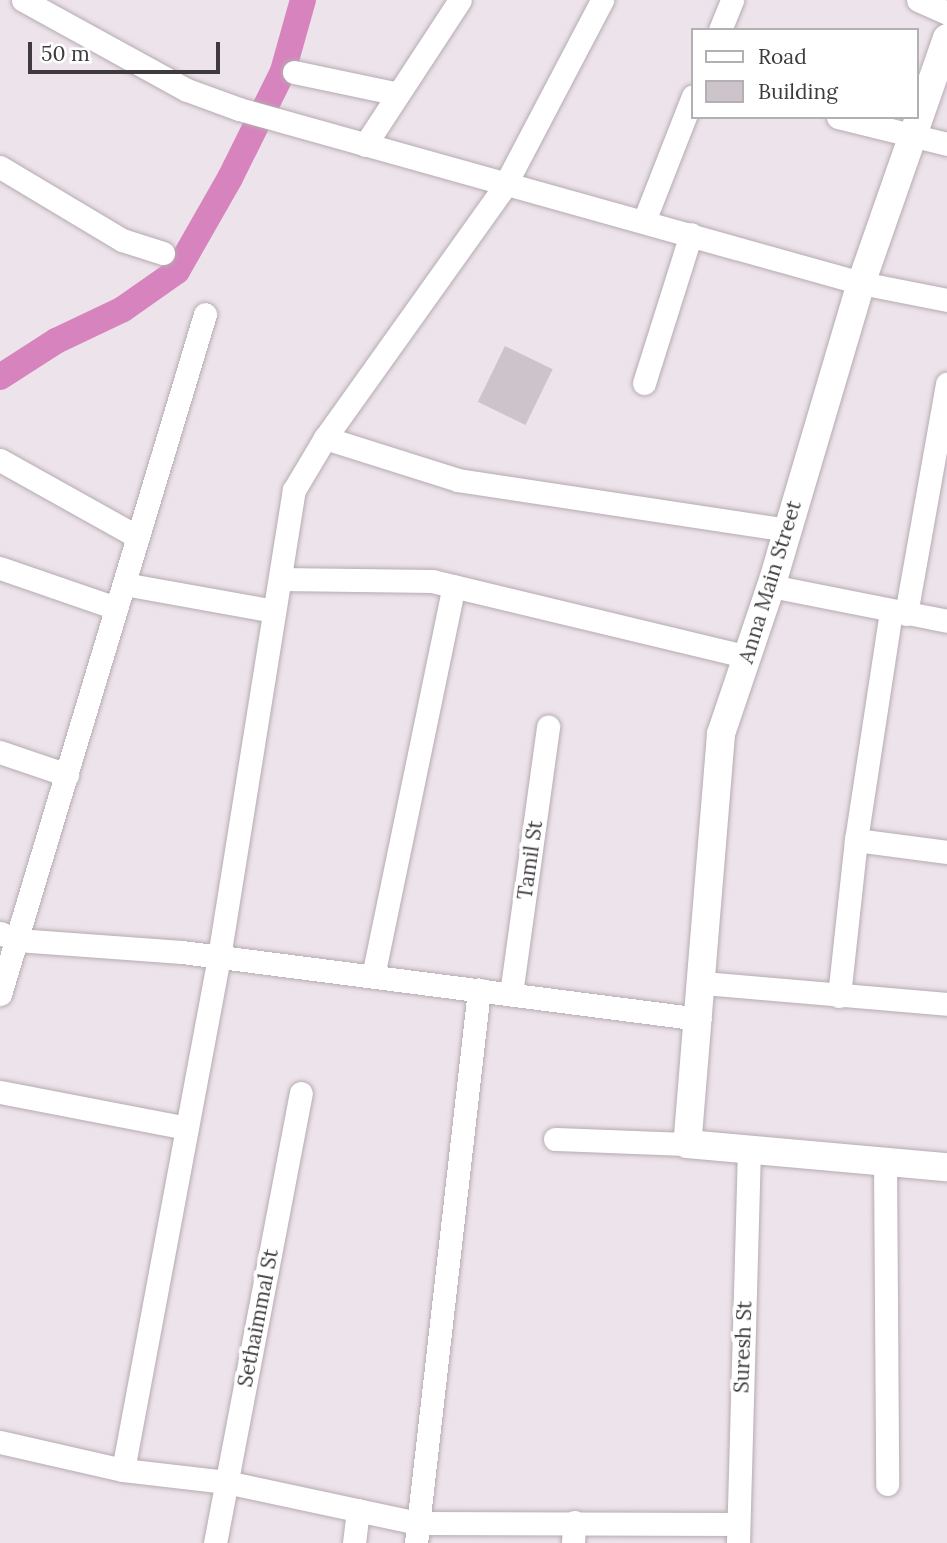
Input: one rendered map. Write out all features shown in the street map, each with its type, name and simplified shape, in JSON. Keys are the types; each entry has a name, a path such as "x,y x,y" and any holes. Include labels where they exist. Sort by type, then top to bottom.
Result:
{"street":[{"path":"23,0 187,90 288,125 504,187 644,220 861,283 947,300"},
{"path":"365,145 460,0"},
{"path":"122,1470 219,957 294,490 325,438 504,187 603,0"},
{"path":"721,28 732,0"},
{"path":"918,0 947,13"},
{"name":"Anna Main Street","path":"919,114 947,38"},
{"path":"294,72 398,94"},
{"path":"644,220 692,99"},
{"path":"845,119 910,138 947,144"},
{"name":"Anna Main Street","path":"687,1144 721,734 771,586 861,283 917,119"},
{"path":"0,167 122,240 163,253"},
{"path":"644,383 691,234"},
{"path":"0,995 9,937 66,775 205,314"},
{"path":"839,996 856,840 899,612 947,384"},
{"path":"325,438 457,480 787,530"},
{"path":"0,460 138,537"},
{"path":"0,568 116,608"},
{"path":"280,579 432,581 748,657"},
{"path":"124,584 274,611"},
{"path":"373,976 454,586"},
{"path":"771,586 947,621"},
{"name":"Tamil St","path":"511,994 548,727"},
{"path":"0,752 66,775"},
{"path":"856,840 947,852"},
{"path":"9,937 219,957 699,1019"},
{"path":"702,983 947,1004"},
{"path":"417,1533 479,990"},
{"path":"0,1092 187,1128"},
{"name":"Sethaimmal St","path":"215,1543 301,1093"},
{"path":"555,1139 687,1144 947,1167"},
{"name":"Suresh St","path":"738,1534 749,1150"},
{"path":"885,1161 887,1484"},
{"path":"0,1442 122,1470 226,1482 358,1510 417,1533 738,1534"},
{"path":"354,1543 358,1510"}],"building":[{"path":"505,346 553,369 525,425 478,402"}],"waterway":[{"path":"0,377 56,341 123,309 177,271 230,178 283,71 303,0"}]}
